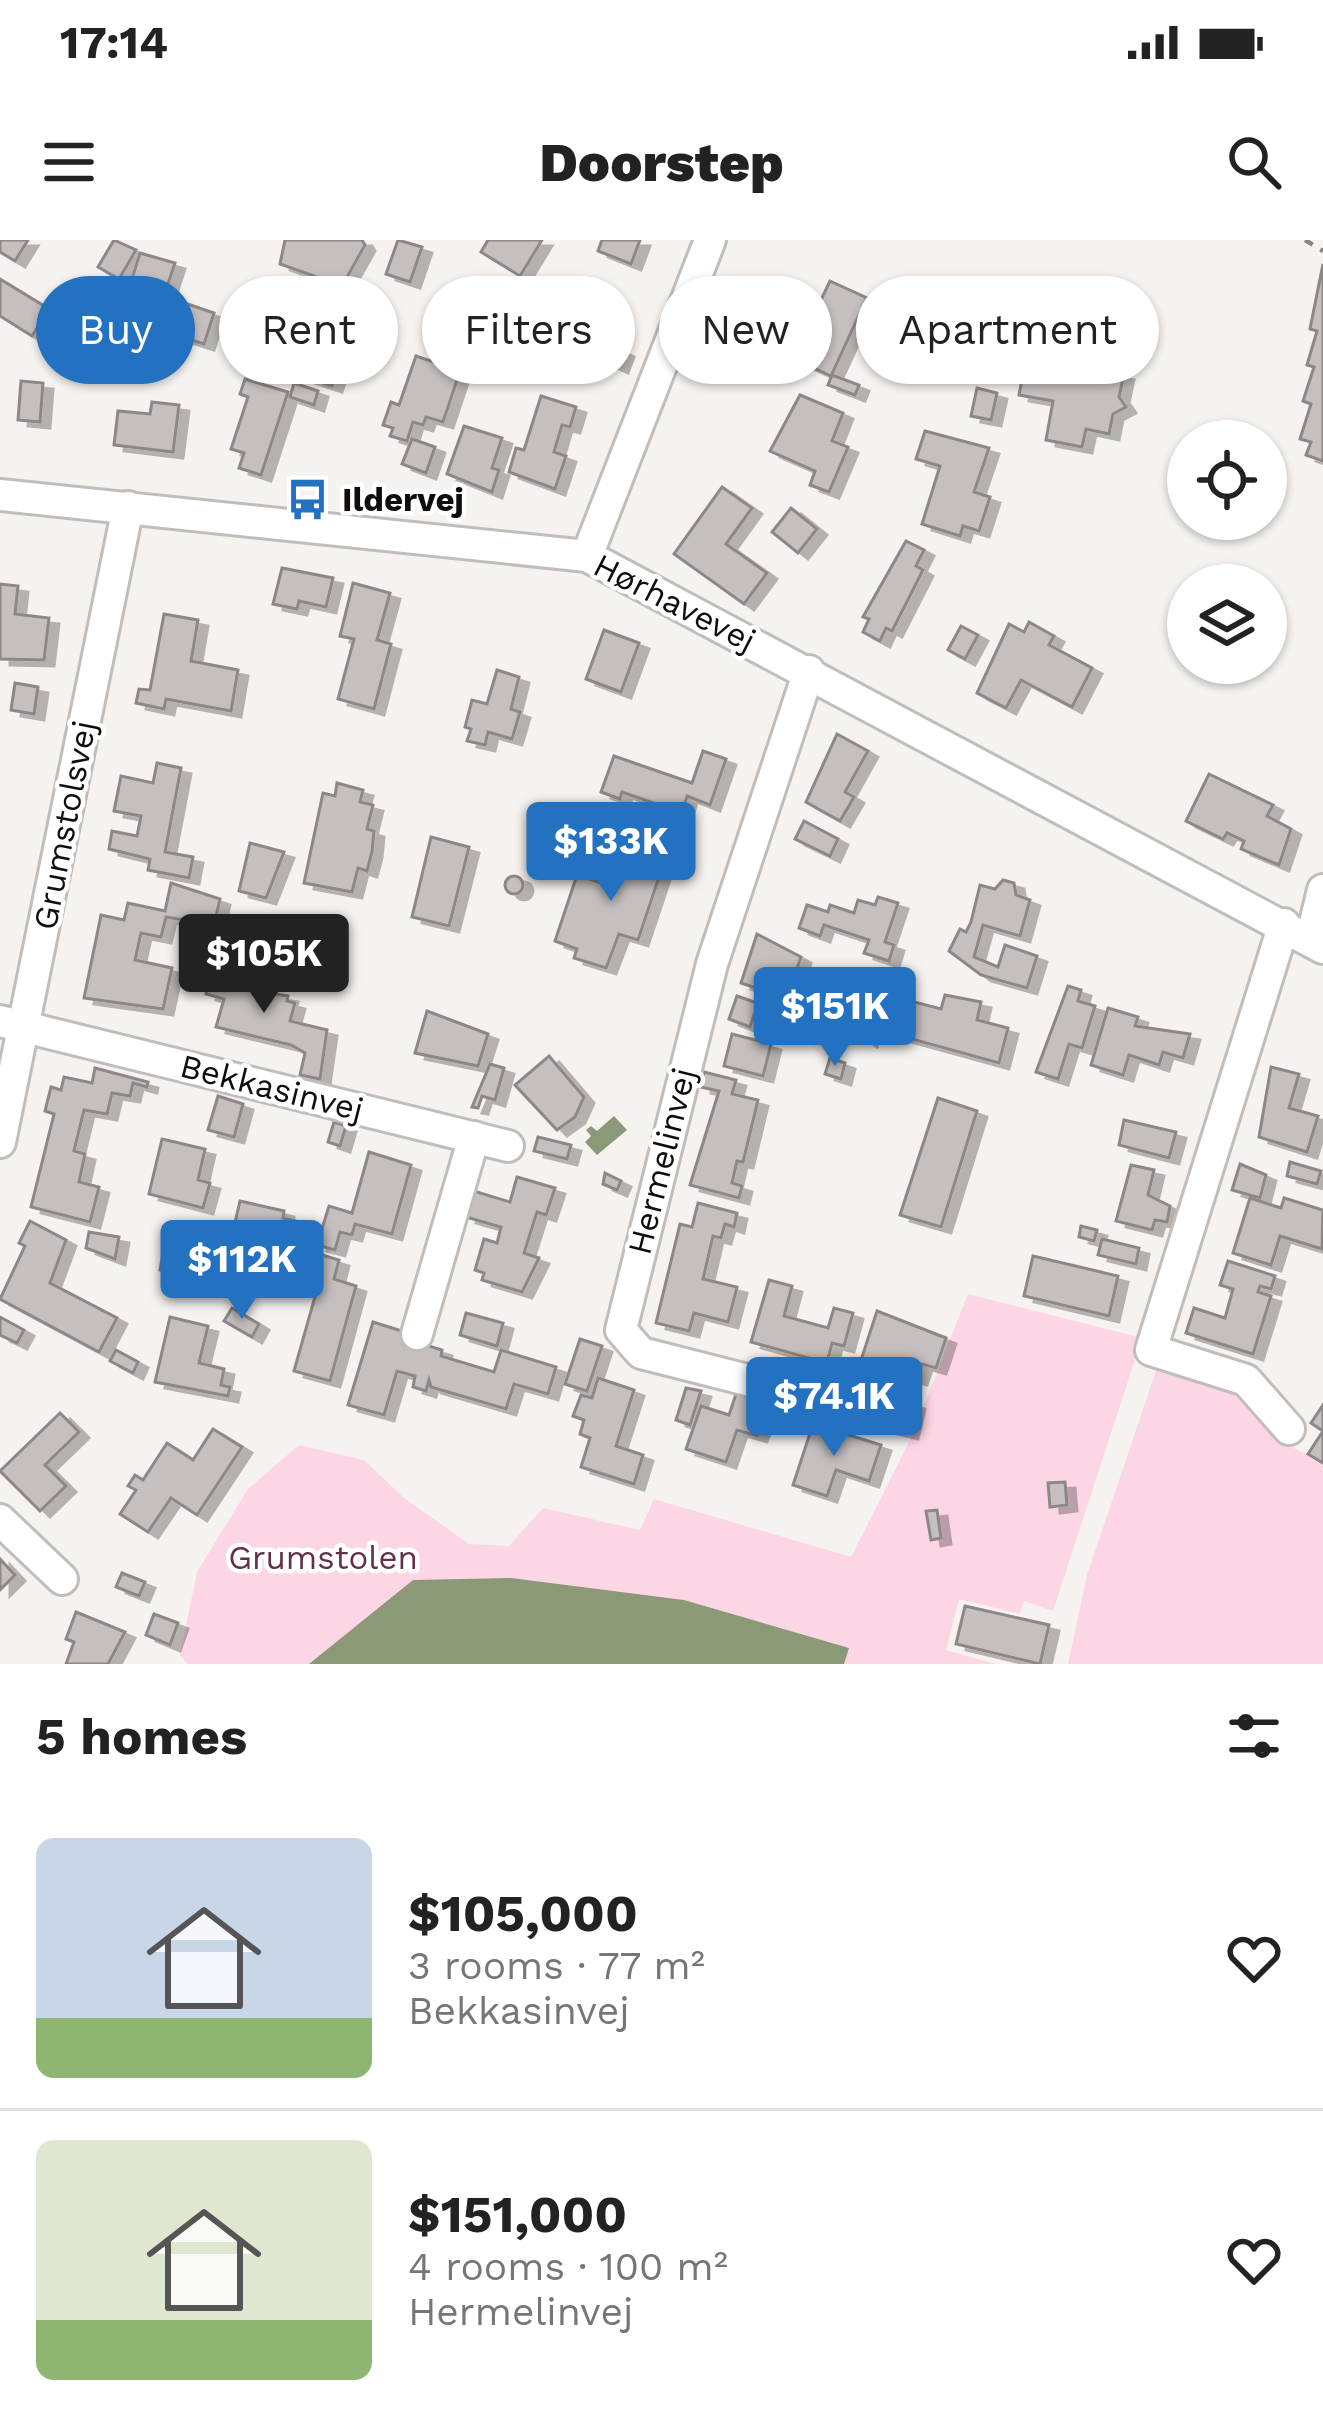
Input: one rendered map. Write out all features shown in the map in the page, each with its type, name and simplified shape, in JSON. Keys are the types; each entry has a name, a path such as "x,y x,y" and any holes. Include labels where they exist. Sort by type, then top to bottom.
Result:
{"street":[{"path":"587,556 710,240"},
{"name":"Hørhavevej","path":"0,495 587,556 1306,937"},
{"name":"Grumstolsvej","path":"0,1142 12,1023 128,507"},
{"name":"Hermelinvej","path":"809,671 712,964 621,1330 641,1353 869,1411"},
{"path":"1288,1429 1246,1380 1151,1350 1323,890"},
{"name":"Bekkasinvej","path":"12,1023 508,1146"},
{"path":"417,1334 474,1137"},
{"path":"0,1520 62,1579"}],"path":[{"path":"1305,240 1323,251"}],"green space":[{"name":"Grumstolen","path":"968,1294 1142,1338 1053,1611 1024,1601 1020,1614 959,1599 946,1650 995,1664 188,1664 180,1655 197,1572 248,1489 299,1445 364,1460 404,1498 469,1544 509,1546 543,1508 640,1530 654,1499 851,1557 912,1436"},
{"path":"1160,1359 1240,1389 1294,1448 1323,1465 1323,1664 1068,1664 1087,1575"}],"shaded area":[{"path":"614,1116 627,1130 597,1155 585,1142 591,1136 586,1130 591,1126 597,1131"},
{"path":"511,1578 684,1600 849,1648 844,1664 309,1664 413,1580"}],"building":[{"path":"0,240 28,240 15,261 0,252"},
{"path":"114,240 136,250 121,276 98,267"},
{"path":"285,240 362,240 365,245 348,276 314,276 280,264"},
{"path":"398,240 422,247 410,282 386,274"},
{"path":"488,240 542,240 520,276 481,252"},
{"path":"602,240 640,240 631,264 598,251"},
{"path":"140,253 175,263 171,276 133,276"},
{"path":"1323,264 1323,461 1306,455 1311,442 1300,439 1311,404 1303,401 1314,367 1307,365 1317,331 1310,329"},
{"path":"0,279 36,301 32,336 0,316"},
{"path":"832,282 856,293 856,322 832,374"},
{"path":"195,307 214,313 204,344 195,341"},
{"path":"416,356 422,358 422,384 456,384 443,422 426,417 423,425 413,422 407,441 390,436 393,428 383,425 391,402 399,405"},
{"path":"832,375 859,385 855,395 828,385"},
{"path":"21,381 43,384 40,422 18,420"},
{"path":"243,384 288,392 261,475 239,468 244,453 231,449 248,397 240,394"},
{"path":"294,384 318,391 314,405 290,397"},
{"path":"1021,384 1122,384 1119,397 1126,407 1113,414 1109,434 1086,429 1082,447 1046,440 1053,401 1019,395"},
{"path":"977,388 997,393 991,420 971,416"},
{"path":"800,395 843,413 832,441 848,447 829,492 810,485 815,471 770,451"},
{"path":"541,396 576,407 570,427 562,425 554,452 566,456 555,489 509,472 516,448 524,450"},
{"path":"152,402 179,405 173,452 114,445 118,411 150,414"},
{"path":"464,426 502,438 492,468 499,470 492,492 447,474"},
{"path":"925,431 989,448 974,492 990,497 979,531 963,526 960,536 922,524 940,466 916,459"},
{"path":"412,439 435,447 426,473 402,464"},
{"path":"722,487 752,508 726,544 767,573 744,604 674,554"},
{"path":"791,508 817,529 798,553 772,532"},
{"path":"906,541 924,550 916,566 923,570 892,631 886,628 880,641 863,632 869,619 863,617"},
{"path":"282,568 333,578 326,607 299,601 297,609 273,604"},
{"path":"353,583 390,593 377,640 391,644 374,709 338,699 354,639 340,636"},
{"path":"0,584 18,586 15,614 49,618 44,660 0,659"},
{"path":"164,614 198,620 191,661 238,670 231,711 166,699 164,709 136,703 139,689 150,690"},
{"path":"1029,622 1054,636 1049,645 1092,668 1072,707 1021,680 1006,708 977,693 1009,624 1024,632"},
{"path":"961,626 978,635 965,659 948,650"},
{"path":"604,630 639,643 621,692 586,679"},
{"path":"497,670 519,677 511,709 520,712 512,739 488,732 485,745 467,741 471,729 465,727 472,700 487,704"},
{"path":"15,683 38,687 34,714 11,710"},
{"path":"837,734 868,751 845,792 854,797 840,821 806,802"},
{"path":"703,751 726,759 710,805 687,796 682,813 622,792 620,799 601,792 614,756 692,783"},
{"path":"157,763 181,768 165,852 193,857 189,878 148,870 150,859 109,849 112,831 137,836 141,816 114,811 121,776 153,783"},
{"path":"1209,774 1273,805 1267,816 1291,829 1279,865 1241,849 1244,841 1227,833 1223,839 1186,821"},
{"path":"337,783 363,790 360,802 373,805 367,829 374,831 372,852 367,871 358,868 352,892 304,883 323,793 335,796"},
{"path":"804,821 838,839 830,856 795,839"},
{"path":"431,837 469,847 449,926 412,917"},
{"path":"617,837 665,859 638,940 619,934 606,968 574,958 577,949 555,941 577,875 602,883"},
{"path":"250,843 284,852 266,898 239,891"},
{"path":"514,876 523,885 514,894 505,885"},
{"path":"1003,880 1014,883 1016,895 1030,900 1020,936 983,925 974,957 998,967 1005,945 1037,956 1027,988 981,975 949,951 960,929 966,932 971,922 980,885 995,889"},
{"path":"171,883 220,899 214,925 166,917 161,937 141,933 135,960 172,968 163,1009 84,998 101,915 124,920 128,903 165,911"},
{"path":"878,897 898,903 885,942 894,945 889,961 864,953 869,940 824,925 820,936 799,928 807,905 828,912 830,905 854,913 858,900 875,905"},
{"path":"757,934 801,957 784,1006 771,1002 765,1019 754,1015 750,1027 729,1019 737,996 757,1003 762,990 741,983"},
{"path":"220,943 236,947 226,986 288,996 287,1001 295,1003 290,1021 327,1030 320,1079 300,1075 305,1053 291,1045 216,1027 224,999 206,994"},
{"path":"1068,986 1081,990 1078,1001 1095,1006 1082,1048 1069,1044 1058,1079 1036,1072"},
{"path":"945,995 981,1002 977,1020 1008,1028 999,1063 901,1036 911,1001 941,1009"},
{"path":"1108,1008 1138,1017 1135,1026 1190,1034 1183,1058 1163,1052 1159,1065 1129,1055 1123,1075 1091,1065"},
{"path":"427,1011 488,1034 478,1066 415,1053"},
{"path":"856,1017 872,1021 867,1041 852,1030"},
{"path":"732,1034 771,1044 763,1076 724,1066"},
{"path":"549,1056 584,1097 575,1117 557,1130 515,1085"},
{"path":"830,1058 845,1063 841,1079 825,1074"},
{"path":"490,1064 504,1068 495,1100 482,1096 478,1108 472,1107"},
{"path":"1271,1067 1299,1074 1289,1108 1318,1116 1307,1152 1259,1137"},
{"path":"95,1068 148,1082 147,1087 133,1083 130,1096 112,1093 107,1114 84,1110 74,1151 85,1154 79,1182 99,1187 90,1222 31,1207 54,1114 45,1111 51,1087 61,1090 64,1077 92,1083"},
{"path":"704,1072 736,1080 732,1094 758,1100 743,1162 737,1161 732,1183 742,1186 739,1198 690,1185 719,1091 701,1087"},
{"path":"218,1096 243,1104 234,1137 208,1130"},
{"path":"938,1098 977,1111 941,1227 900,1215"},
{"path":"1124,1120 1176,1132 1169,1158 1119,1145"},
{"path":"334,1122 346,1126 340,1146 328,1142"},
{"path":"538,1137 571,1145 567,1159 534,1151"},
{"path":"162,1139 205,1149 198,1180 210,1183 203,1208 149,1194"},
{"path":"369,1152 411,1165 392,1234 355,1224 352,1235 340,1232 335,1250 317,1245 329,1206 352,1213"},
{"path":"1290,1162 1321,1171 1317,1184 1287,1176"},
{"path":"1240,1164 1266,1175 1260,1198 1232,1190"},
{"path":"1131,1165 1154,1170 1148,1195 1170,1206 1167,1222 1155,1220 1152,1230 1116,1221"},
{"path":"605,1173 621,1181 617,1190 603,1184"},
{"path":"517,1177 555,1188 546,1215 537,1212 524,1253 539,1258 522,1292 482,1280 484,1273 475,1270 484,1239 497,1243 501,1227 466,1217 474,1191 510,1202"},
{"path":"1250,1198 1281,1208 1284,1198 1323,1210 1322,1249 1280,1236 1271,1265 1233,1253"},
{"path":"240,1201 284,1211 283,1218 304,1223 297,1252 277,1248 276,1254 230,1244"},
{"path":"698,1203 737,1213 734,1227 725,1224 721,1238 713,1236 703,1279 737,1287 728,1322 694,1313 689,1331 656,1323 680,1224 692,1227"},
{"path":"30,1221 66,1240 50,1283 117,1318 99,1352 0,1299 25,1246 19,1243"},
{"path":"1081,1226 1097,1230 1094,1241 1079,1237"},
{"path":"89,1232 119,1237 115,1259 86,1248"},
{"path":"1102,1239 1139,1248 1136,1264 1098,1255"},
{"path":"315,1253 339,1260 334,1279 356,1286 330,1381 294,1371 320,1279 309,1276"},
{"path":"163,1254 185,1258 182,1273 160,1270"},
{"path":"1033,1256 1118,1276 1109,1316 1024,1296"},
{"path":"1228,1261 1275,1276 1271,1289 1260,1286 1258,1292 1271,1296 1253,1354 1186,1333 1194,1308 1225,1318 1233,1289 1220,1285"},
{"path":"769,1280 792,1286 784,1316 828,1328 834,1308 853,1313 844,1346 832,1343 827,1363 751,1342"},
{"path":"232,1308 259,1324 252,1337 224,1321"},
{"path":"877,1311 946,1338 936,1368 922,1364 917,1379 861,1360"},
{"path":"466,1313 503,1323 497,1346 460,1335"},
{"path":"0,1317 24,1330 17,1343 0,1335"},
{"path":"170,1317 208,1326 199,1363 224,1369 221,1385 230,1387 228,1396 155,1382"},
{"path":"373,1322 442,1350 441,1356 494,1372 501,1350 556,1367 548,1394 514,1384 506,1409 431,1387 429,1380 426,1391 413,1387 415,1376 397,1371 384,1415 348,1405"},
{"path":"580,1339 602,1346 587,1391 565,1384"},
{"path":"116,1350 138,1362 133,1373 110,1361"},
{"path":"598,1378 634,1390 616,1446 643,1455 634,1484 581,1467 590,1438 580,1434 584,1420 573,1416 581,1395 592,1398"},
{"path":"686,1388 701,1391 690,1425 676,1420"},
{"path":"737,1391 769,1401 757,1436 737,1430 726,1462 686,1449 701,1406 729,1415"},
{"path":"887,1396 915,1403 908,1433 879,1426"},
{"path":"1323,1405 1323,1431 1311,1423"},
{"path":"60,1413 79,1432 45,1465 66,1486 40,1511 0,1471"},
{"path":"813,1424 881,1445 869,1481 836,1470 827,1496 793,1485"},
{"path":"213,1429 242,1447 197,1515 171,1498 148,1532 120,1514 136,1490 128,1486 135,1475 143,1480 167,1443 193,1460"},
{"path":"1323,1431 1323,1463 1308,1454"},
{"path":"1065,1482 1067,1505 1050,1507 1048,1483"},
{"path":"937,1510 941,1538 931,1540 926,1511"},
{"path":"0,1559 15,1575 0,1590"},
{"path":"122,1573 145,1582 139,1596 116,1587"},
{"path":"965,1606 1049,1625 1040,1664 956,1644"},
{"path":"76,1612 125,1632 108,1664 66,1664 74,1642 66,1639"},
{"path":"154,1614 178,1623 170,1645 146,1635"}],"place":[{"name":"Ildervej","path":"308,499"}]}
